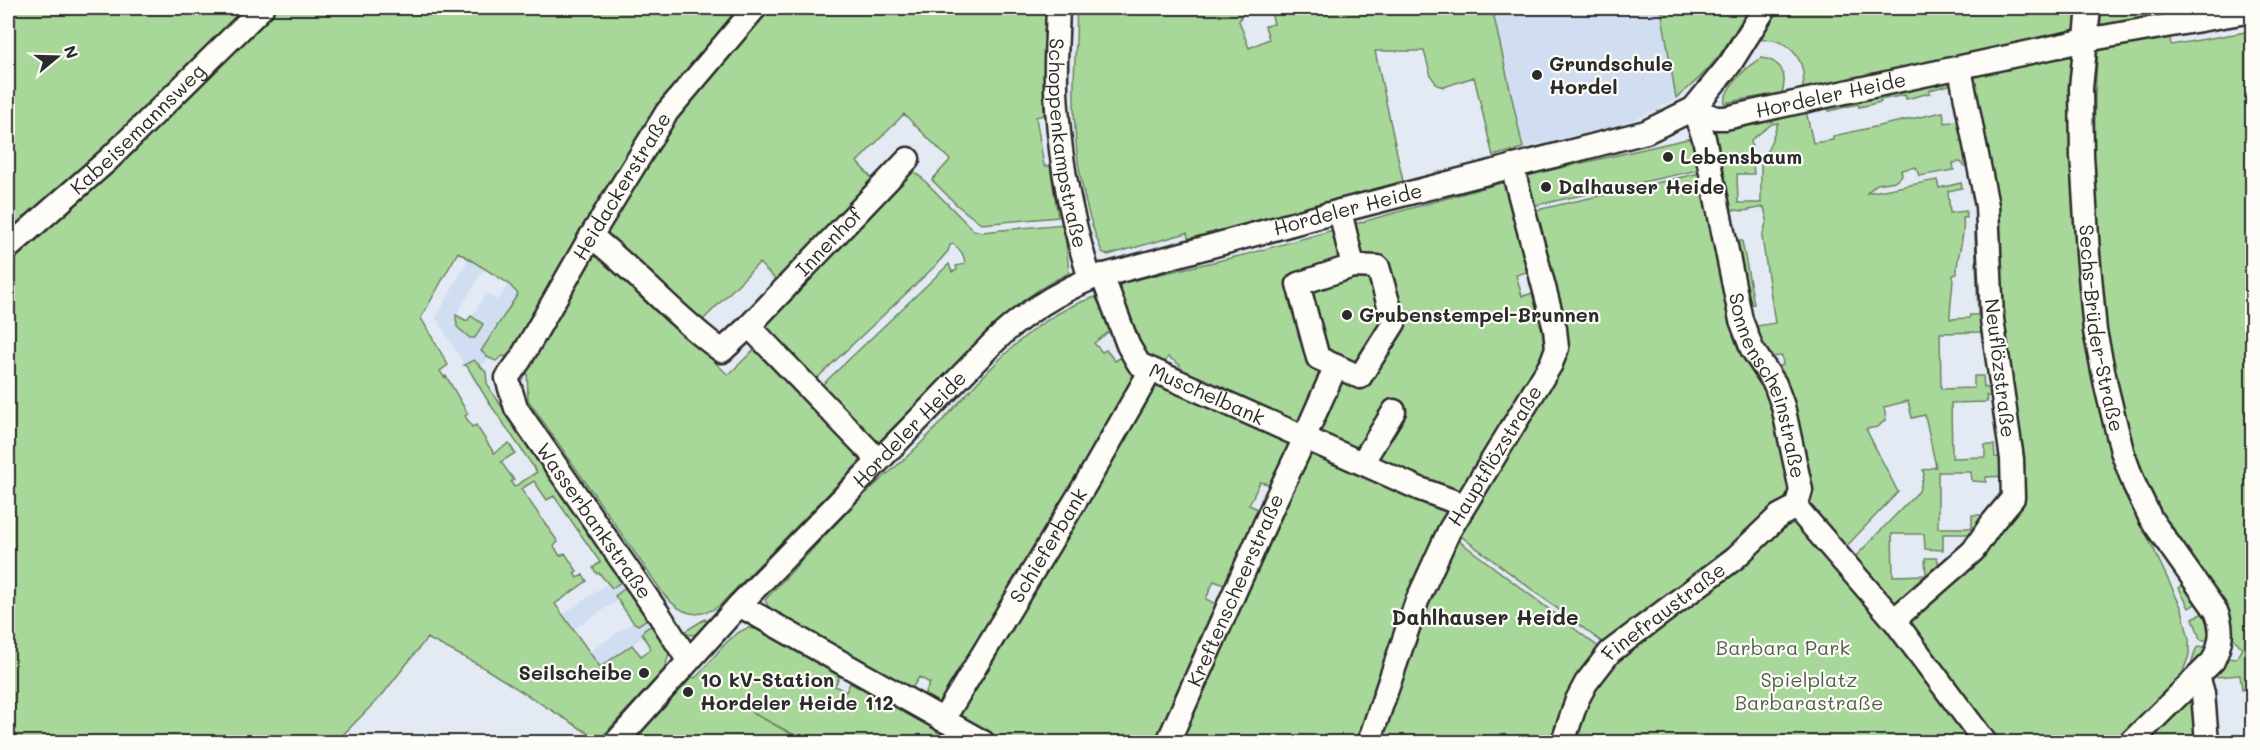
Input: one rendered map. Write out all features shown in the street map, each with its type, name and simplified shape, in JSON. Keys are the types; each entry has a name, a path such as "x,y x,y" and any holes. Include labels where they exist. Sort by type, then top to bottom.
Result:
{"street":[{"name":"Kabeisemannsweg","path":"8,248 108,160 262,8"},
{"name":"Heidackerstraße","path":"507,378 520,360 591,236 667,112 755,8"},
{"name":"Schoppenkampstraße","path":"1058,8 1056,106 1062,163 1071,212 1096,277"},
{"path":"1693,109 1730,64 1765,8"},
{"name":"Sechs-Brüder-Straße","path":"2089,8 2080,106 2084,198 2095,332 2106,390 2122,451 2134,484 2151,519 2216,611 2221,623 2220,645 2213,661 2198,676"},
{"name":"Hordeler Heide","path":"616,742 739,605 1011,325 1036,306 1064,290 1096,277 1340,210 1646,132 1693,109 1716,118 1725,118 2086,40 2253,11"},
{"name":"Neuflözstraße","path":"1894,620 1973,551 2013,498 2012,459 1992,319 1987,206 1960,69"},
{"name":"Sonnenscheinstraße","path":"1693,109 1704,138 1741,320 1752,349 1775,384 1784,406 1801,490 1796,507 1894,620 1985,742"},
{"name":"Innenhof","path":"591,236 610,251 694,331 722,351 749,326 908,159"},
{"name":"Hauptflözstraße","path":"1369,742 1417,601 1449,531 1551,364 1557,348 1555,329 1512,166"},
{"path":"1340,210 1353,266"},
{"path":"1353,266 1378,267 1394,323 1360,377 1318,358 1298,284 1353,266"},
{"name":"Muschelbank","path":"1096,277 1139,364 1420,489 1464,505"},
{"path":"749,326 878,460"},
{"name":"Kreftenscheerstraße","path":"1168,742 1336,366"},
{"name":"Schieferbank","path":"943,720 1094,470 1151,370"},
{"name":"Wasserbankstraße","path":"507,378 516,408 688,660"},
{"path":"1362,463 1394,411"},
{"name":"Finefraustraße","path":"1563,742 1577,700 1591,676 1610,652 1734,558 1779,516 1796,507"},
{"path":"739,605 983,742"},
{"path":"2131,742 2198,676 2203,693 2207,742"}],"shaded area":[{"path":"1492,8 1661,8 1676,98 1659,109 1633,120 1523,148"},
{"path":"469,258 485,268 456,315 456,320 483,324 472,316 486,293 498,300 509,283 518,294 481,351 489,358 481,368 474,361 464,365 436,318"},
{"path":"631,574 636,581 617,593 618,600 573,630 562,615 607,584 612,588"},
{"path":"650,617 662,620 642,634 643,637 600,668 589,652 633,622 638,625"}],"green space":[{"path":"8,8 253,8 69,181 8,234"},
{"path":"274,8 747,8 516,359 503,356 496,361 481,351 518,294 508,283 458,252 421,318 448,365 440,371 444,377 446,376 468,414 465,416 472,427 476,425 494,453 509,443 515,453 501,462 514,480 511,482 514,487 537,472 467,366 464,365 474,360 486,372 487,383 493,394 624,580 612,588 599,573 597,574 593,568 600,562 554,496 547,500 534,481 521,489 558,542 554,546 560,556 565,553 577,571 574,573 577,578 583,575 587,581 555,604 600,667 632,645 641,656 651,649 642,634 654,624 668,648 669,654 664,670 599,740 481,666 427,638 383,694 336,742 8,742 8,257 117,163"},
{"path":"767,8 1046,8 1044,115 1036,117 1044,166 1050,166 1058,217 981,224 958,206 932,180 950,160 904,114 857,162 877,184 780,284 759,263 698,325 605,236 605,226 659,137 737,38"},
{"path":"1076,8 1250,8 1243,12 1239,21 1249,48 1269,39 1265,26 1274,24 1270,8 1492,8 1523,148 1493,156 1474,77 1444,87 1437,85 1431,76 1424,51 1375,51 1403,181 1189,241 1187,233 1108,255 1102,252 1094,232 1079,170 1074,106"},
{"path":"1661,8 1749,8 1718,57 1700,78 1676,98"},
{"path":"1776,8 2080,8 2075,37 1800,95 1803,73 1801,63 1795,54 1779,42 1757,41"},
{"path":"2100,8 2251,8 2168,26 2171,45 2252,31 2252,689 2242,690 2240,675 2216,677 2214,674 2227,658 2236,659 2242,648 2221,623 2165,527 2135,451 2113,368 2102,291 2094,161"},
{"path":"2072,53 2069,105 2070,141 2085,336 2096,393 2133,506 2182,609 2189,640 2189,655 2181,677 2117,742 1994,742 1911,626 1911,620 2017,505 1972,76"},
{"path":"1762,58 1774,62 1781,70 1784,80 1782,93 1768,99 1767,95 1724,103 1728,90 1738,77 1750,65"},
{"path":"1946,78 1954,81 1953,84 1930,90 1930,93 1906,99 1905,95 1859,107 1858,104 1829,111 1828,103"},
{"path":"1806,111 1813,143 1833,140 1833,136 1943,112 1945,123 1962,120 1972,166 1965,166 1960,162 1953,163 1954,170 1919,176 1916,167 1901,170 1902,175 1896,181 1877,184 1867,193 1937,180 1939,188 1961,183 1962,188 1948,191 1950,213 1966,211 1967,218 1963,218 1957,274 1953,275 1950,319 1978,315 1975,232 1983,232 1983,332 1940,333 1941,389 1974,388 1974,376 1983,376 1984,387 1989,388 1989,383 1995,382 1997,396 1986,396 1987,402 1951,403 1952,458 1985,457 1985,445 1994,445 1995,457 2000,457 2000,452 2007,476 1986,477 1986,482 1972,481 1971,472 1938,472 1938,528 1972,528 1972,515 1987,515 1971,534 1943,534 1943,550 1925,549 1924,534 1892,534 1893,576 1926,575 1925,558 1937,558 1941,571 1894,608 1854,558 1919,491 1924,475 1923,470 1936,467 1925,415 1912,418 1908,401 1884,407 1886,419 1878,427 1866,429 1898,492 1842,551 1804,507 1777,367 1783,365 1782,356 1769,357 1751,327 1775,323 1762,237 1767,220 1764,207 1744,211 1728,209 1713,132 1717,129","holes":["1778,123 1761,162 1761,203 1738,203 1737,174 1754,174 1751,140 1772,124"]},
{"path":"1696,137 1703,169 1527,207 1521,177"},
{"path":"910,169 922,178 973,230 982,232 1064,224 1069,273 1031,295 997,322 875,446 820,387 949,264 952,272 957,270 956,266 965,264 960,250 953,244 950,245 948,251 936,265 815,380 759,321"},
{"path":"1700,173 1772,389 1792,484 1789,501 1606,645 1458,534 1561,359 1532,211"},
{"path":"1512,180 1534,270 1516,275 1522,296 1538,292 1551,345 1460,494 1359,455 1175,374 1180,365 1168,357 1160,369 1141,358 1112,290 1126,282 1248,254"},
{"path":"1732,241 1742,241 1754,304 1746,306"},
{"path":"595,250 634,282 728,375 758,346 867,454 719,606 704,613 684,611 665,596 528,400 527,367"},
{"path":"1095,297 1114,328 1094,343 1102,352 1106,350 1115,361 1125,355 1137,384 1091,463 996,609 943,707 923,697 930,683 919,677 911,690 771,611 765,600 774,590 863,496 922,442 1000,359 1044,322 1068,308"},
{"path":"456,315 467,321 471,316 483,324 475,338 470,338 457,327"},
{"path":"1154,383 1296,439 1276,486 1260,482 1249,505 1265,512 1247,551 1240,548 1235,559 1242,562 1232,585 1214,581 1206,599 1220,606 1210,630 1204,628 1156,742 1003,742 953,714 1018,617 1082,512"},
{"path":"1308,446 1450,509 1362,742 1180,742"},
{"name":"Barbara Park","path":"1794,520 1891,627 1979,742 1570,742 1600,672 1782,521"},
{"path":"1454,537 1601,649 1557,742 1378,742 1422,607"},
{"path":"2185,584 2197,603 2189,608 2179,588"},
{"path":"628,586 650,617 638,625 633,622 615,596"},
{"path":"2205,612 2214,629 2215,643 2200,639 2193,618"},
{"path":"705,619 710,624 701,632 691,635 682,633"},
{"path":"748,628 761,630 841,673 835,686 846,692 850,683 859,688 862,684 964,742 808,742 751,712 806,742 633,742 732,637"},
{"path":"2199,646 2211,649 2190,668 2196,649"},
{"path":"2194,694 2199,742 2145,742"}],"place":[{"name":"Grundschule Hordel","path":"1537,75"},
{"name":"Lebensbaum","path":"1668,157"},
{"name":"Dalhauser Heide","path":"1546,187"},
{"name":"Grubenstempel-Brunnen","path":"1347,315"},
{"name":"Seilscheibe","path":"644,673"},
{"name":"10 kV-Station Hordeler Heide 112","path":"688,692"}],"district":[{"name":"Dahlhauser Heide","path":"1485,618"}],"park label":[{"name":"Spielplatz Barbarastraße","path":"1809,692"}]}
